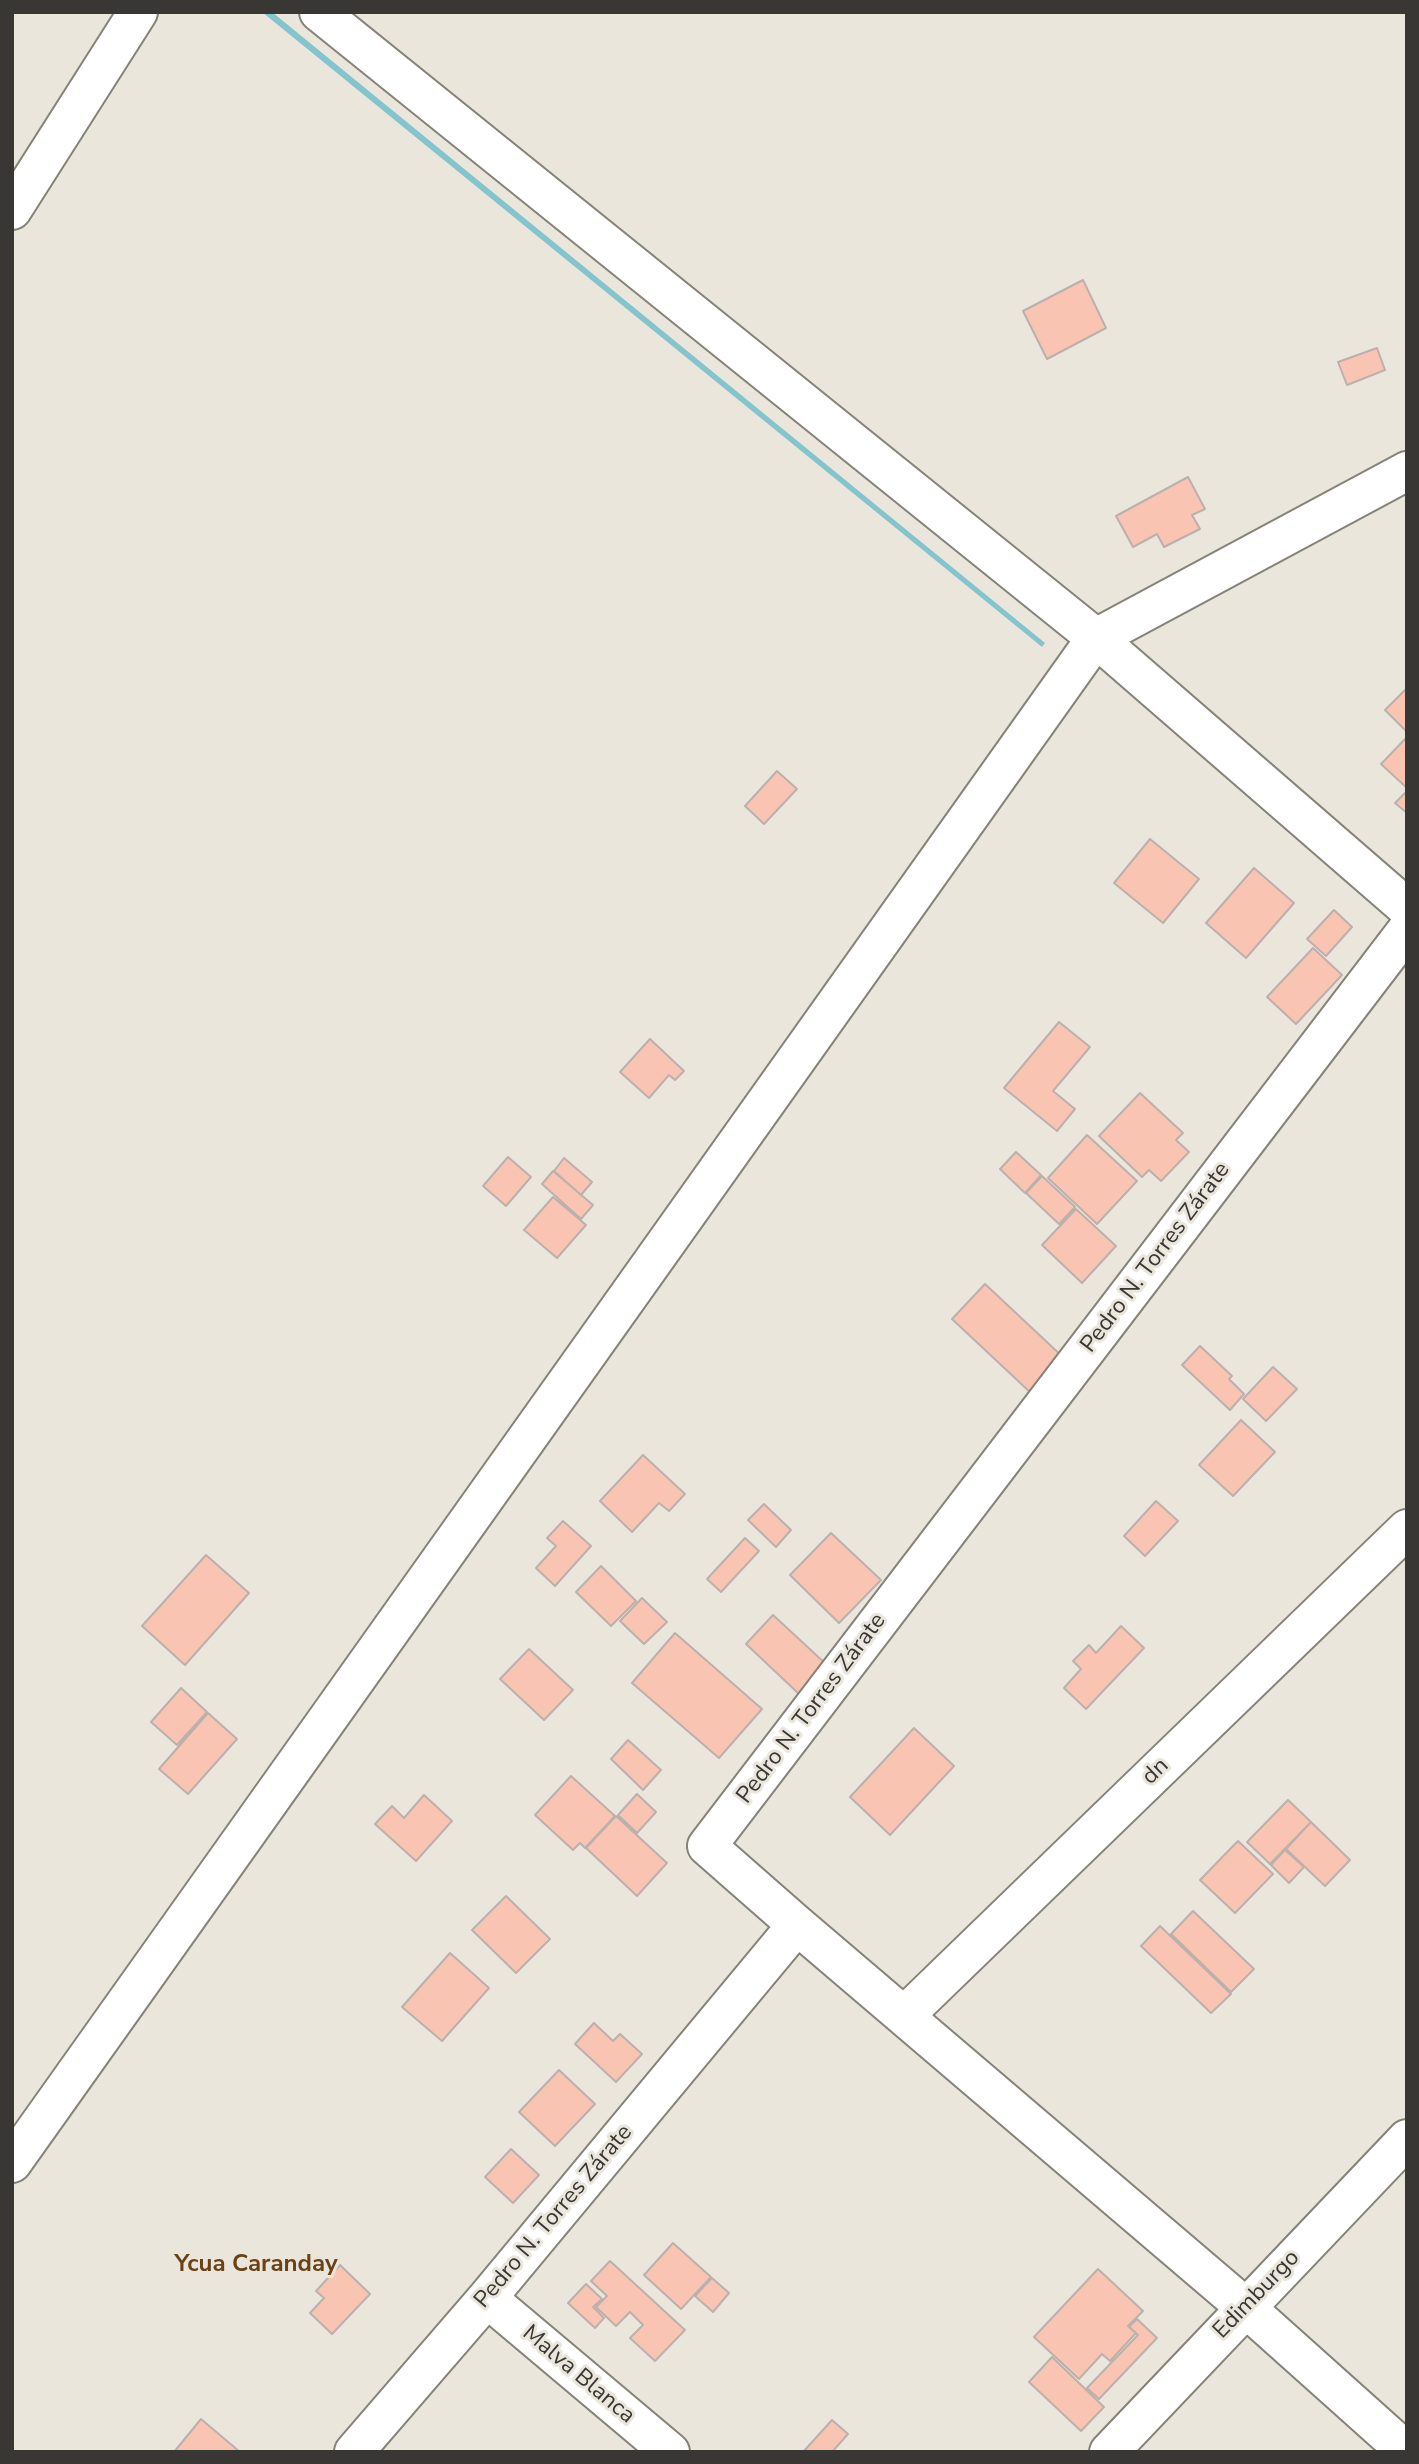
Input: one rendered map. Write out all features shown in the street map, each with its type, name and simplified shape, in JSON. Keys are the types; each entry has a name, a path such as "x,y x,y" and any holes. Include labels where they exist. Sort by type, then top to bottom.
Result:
{"street":[{"path":"12,210 138,12"},
{"path":"319,12 1096,638 1407,908"},
{"path":"12,2163 1096,638 1407,471"},
{"name":"Pedro N. Torres Zárate","path":"354,2452 487,2298 797,1924 707,1846 1407,930"},
{"name":"dn","path":"905,2015 1407,1528"},
{"path":"797,1924 1245,2307 1407,2452"},
{"name":"Edimburgo","path":"1109,2452 1407,2139"},
{"name":"Malva Blanca","path":"487,2298 670,2452"}],"water":[{"path":"262,12 272,12 1045,643 1042,647"}],"building":[{"path":"1083,280 1106,328 1047,359 1023,311"},
{"path":"1377,348 1385,370 1347,385 1338,362"},
{"path":"1188,477 1205,509 1192,515 1200,529 1164,547 1157,534 1133,547 1116,516"},
{"path":"1407,688 1407,731 1406,731 1385,710"},
{"path":"1407,737 1407,788 1381,764"},
{"path":"777,771 797,789 764,824 745,806"},
{"path":"1407,791 1407,813 1395,803"},
{"path":"1150,839 1199,879 1163,923 1114,883"},
{"path":"1254,868 1294,903 1246,958 1206,923"},
{"path":"1334,910 1352,927 1326,956 1307,939"},
{"path":"1313,948 1342,975 1296,1024 1267,997"},
{"path":"1059,1022 1090,1047 1053,1091 1075,1109 1057,1131 1004,1088"},
{"path":"650,1039 684,1071 675,1080 669,1075 649,1098 620,1072"},
{"path":"1140,1093 1183,1133 1176,1140 1189,1152 1161,1181 1149,1170 1142,1177 1099,1136"},
{"path":"1087,1135 1137,1181 1097,1224 1048,1178"},
{"path":"1016,1152 1041,1175 1025,1193 1000,1169"},
{"path":"508,1157 531,1177 506,1206 483,1186"},
{"path":"564,1158 592,1182 581,1195 554,1171"},
{"path":"553,1171 593,1205 581,1219 542,1184"},
{"path":"1042,1176 1075,1207 1059,1224 1026,1193"},
{"path":"553,1197 586,1225 557,1258 524,1230"},
{"path":"1076,1209 1116,1246 1082,1283 1042,1245"},
{"path":"985,1284 1065,1359 1032,1394 952,1319"},
{"path":"1200,1346 1232,1376 1229,1379 1244,1394 1230,1410 1182,1365"},
{"path":"1273,1367 1297,1389 1266,1421 1243,1399"},
{"path":"1241,1420 1275,1452 1233,1496 1199,1465"},
{"path":"643,1455 685,1494 669,1511 659,1503 632,1532 600,1501"},
{"path":"1156,1501 1178,1521 1145,1556 1124,1536"},
{"path":"764,1504 791,1530 776,1547 748,1520"},
{"path":"563,1521 591,1546 555,1586 536,1568 556,1546 547,1538"},
{"path":"831,1533 881,1580 839,1623 790,1575"},
{"path":"745,1538 759,1551 721,1592 707,1579"},
{"path":"206,1555 249,1593 185,1665 142,1626"},
{"path":"601,1566 636,1601 611,1626 576,1592"},
{"path":"642,1598 667,1622 644,1644 620,1621"},
{"path":"773,1615 827,1665 799,1694 746,1644"},
{"path":"1121,1626 1144,1648 1086,1709 1064,1688 1081,1669 1073,1661 1089,1645 1096,1653"},
{"path":"675,1633 762,1709 719,1758 632,1683"},
{"path":"529,1649 573,1690 544,1720 500,1679"},
{"path":"181,1688 207,1712 177,1745 151,1722"},
{"path":"208,1713 237,1739 188,1794 159,1769"},
{"path":"914,1728 954,1766 890,1835 850,1797"},
{"path":"628,1740 661,1770 643,1790 611,1759"},
{"path":"571,1776 615,1816 585,1848 580,1843 573,1850 535,1815"},
{"path":"637,1794 656,1812 637,1833 618,1815"},
{"path":"424,1795 452,1821 416,1861 375,1824 392,1806 404,1818"},
{"path":"1288,1800 1311,1822 1270,1864 1247,1842"},
{"path":"616,1816 667,1863 637,1896 586,1848"},
{"path":"1311,1822 1350,1860 1325,1886 1286,1849"},
{"path":"1238,1841 1273,1874 1235,1913 1200,1880"},
{"path":"1285,1850 1304,1867 1289,1883 1271,1865"},
{"path":"506,1896 550,1939 516,1973 472,1930"},
{"path":"1193,1911 1254,1969 1231,1992 1171,1934"},
{"path":"1160,1926 1231,1994 1211,2013 1141,1946"},
{"path":"450,1953 489,1988 442,2041 402,2007"},
{"path":"594,2023 613,2041 620,2034 642,2054 616,2082 575,2044"},
{"path":"559,2070 595,2104 555,2146 519,2112"},
{"path":"511,2149 539,2175 513,2203 485,2177"},
{"path":"673,2243 711,2277 681,2309 644,2275"},
{"path":"610,2261 685,2330 655,2361 630,2338 643,2325 630,2312 616,2326 596,2307 607,2296 591,2281"},
{"path":"340,2265 370,2294 332,2334 310,2313 324,2298 316,2291"},
{"path":"1098,2269 1143,2311 1128,2326 1136,2333 1110,2361 1102,2354 1079,2379 1034,2337"},
{"path":"712,2278 729,2293 713,2312 695,2296"},
{"path":"586,2284 602,2299 593,2307 604,2318 595,2328 568,2303"},
{"path":"1137,2319 1157,2338 1099,2399 1087,2388 1138,2335 1129,2327"},
{"path":"1052,2357 1104,2407 1081,2431 1029,2382"},
{"path":"201,2419 240,2452 174,2452"},
{"path":"832,2420 848,2434 832,2452 803,2452"}],"district":[{"name":"Ycua Caranday","path":"256,2265"}]}
